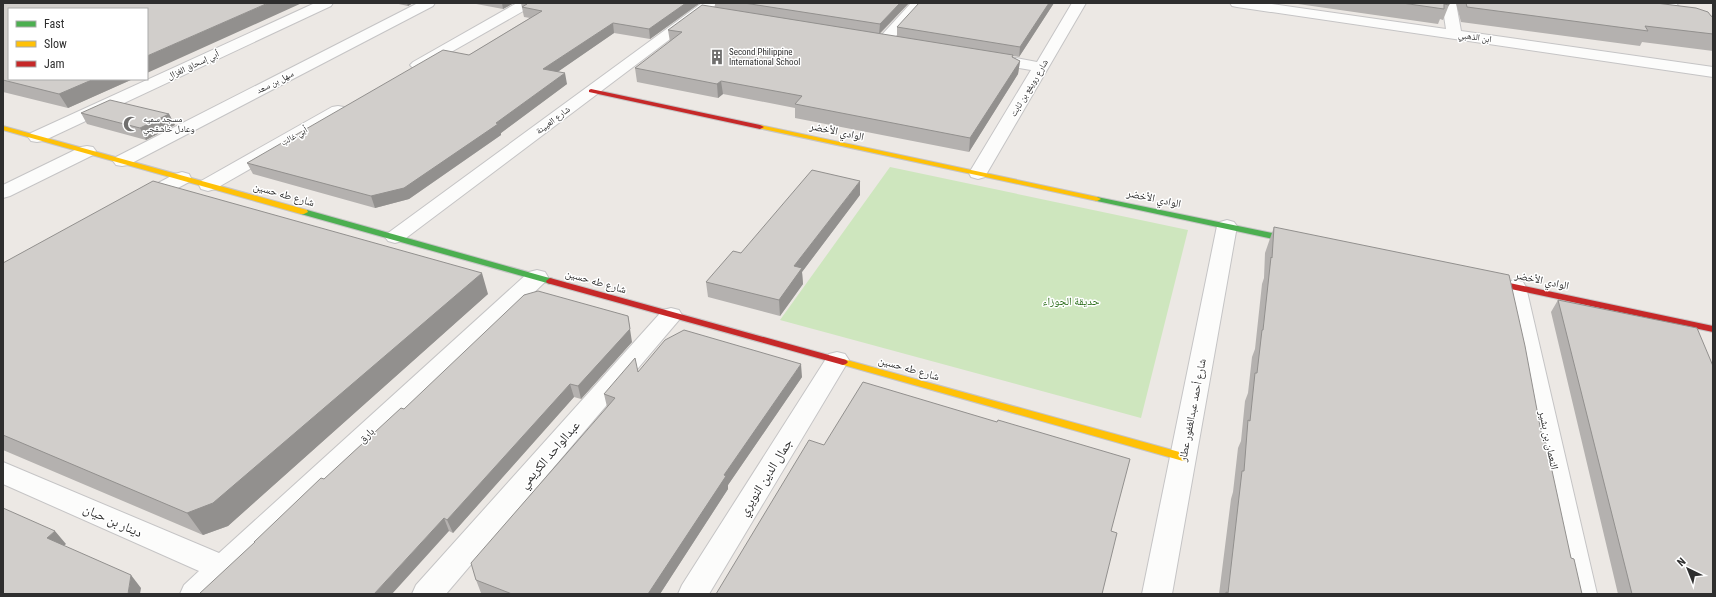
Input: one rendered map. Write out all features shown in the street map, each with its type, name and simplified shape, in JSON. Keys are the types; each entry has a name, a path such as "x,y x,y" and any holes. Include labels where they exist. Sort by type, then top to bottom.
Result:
{"street":[{"name":"أبي إسحاق الغزال","path":"37,137 326,3"},
{"name":"سهل بن سعد","path":"122,161 428,3"},
{"path":"402,74 527,3"},
{"path":"884,41 918,3"},
{"name":"شارع رويفع بن ثابت","path":"978,174 1079,3"},
{"name":"ابن الذهبي","path":"1237,3 1713,72"},
{"path":"1449,3 1454,34"},
{"name":"شارع العيينة","path":"395,237 591,91 709,9"},
{"path":"869,39 900,44"},
{"path":"978,57 1041,67"},
{"name":"الوادي الأخضر","path":"591,91 1313,244"},
{"name":"أبي غالب","path":"208,185 353,102"},
{"name":"شارع طه حسين","path":"3,128 1183,457"},
{"path":"3,192 87,151"},
{"path":"127,208 182,178"},
{"name":"شارع أحمد عبدالغفور عطار","path":"1157,594 1227,226"},
{"name":"بارق","path":"195,594 537,277"},
{"name":"الوادي الأخضر","path":"1469,277 1712,331"},
{"name":"النعمان بن بشير","path":"1515,287 1582,594"},
{"name":"عبدالواحد الكريمي","path":"427,594 671,315"},
{"name":"جمال الدين النويري","path":"693,594 837,360"},
{"name":"دينار بن حيان","path":"3,472 223,568"}],"lane":[{"path":"1672,3 1681,14 1713,28"}],"green space":[{"name":"حديقة الجوزاء","path":"890,167 1188,230 1141,418 780,320"}],"building":[{"path":"3,3 268,3 148,56 148,8 8,8 8,80 92,80 59,94 3,80"},
{"path":"521,3 686,3 649,29 613,23 543,69 565,73 496,123 498,124 404,188 371,196 247,163 443,50 469,55 542,11 522,7 527,4"},
{"path":"744,3 900,3 880,24"},
{"path":"919,3 1049,3 1020,47 897,27"},
{"path":"1402,3 1449,3 1449,5 1444,4 1444,9"},
{"path":"1466,3 1656,3 1696,8 1708,12 1713,17 1713,34 1645,26 1648,31 1467,7"},
{"path":"702,5 1013,55 1012,57 1020,61 970,138 795,104 802,96 721,81 717,84 635,68 682,32 668,30"},
{"path":"110,100 169,114 140,128 81,113"},
{"path":"812,170 860,181 794,266 802,268 779,300 706,282 733,251 741,253"},
{"path":"153,181 482,273 213,503 187,513 3,435 3,263"},
{"path":"1274,227 1509,275 1525,346 1543,442 1546,443 1571,558 1574,559 1582,594 1226,594 1226,592 1228,593 1242,471 1244,471 1248,420 1250,421 1255,373 1257,373 1263,330 1271,257 1272,258"},
{"path":"538,291 628,316 630,329 578,386 570,384 447,520 444,518 374,594 199,594 321,478 324,479 401,408 404,409 524,295"},
{"path":"1558,300 1697,328 1713,366 1713,594 1632,594"},
{"path":"684,330 801,364 724,475 726,476 648,594 512,594 476,580 471,563 615,398 604,394 635,358 638,372 665,340"},
{"path":"863,382 997,422 998,420 1130,459 1111,531 1117,533 1102,594 716,594 809,440 824,445"},
{"path":"3,508 55,531 47,538 131,575 128,594 3,594"}],"traffic: fast":[{"path":"1097,199 1301,242"},
{"path":"304,212 550,281"}],"traffic: slow":[{"path":"760,127 1097,199"},
{"path":"3,128 304,212"},
{"path":"843,362 1183,457"}],"traffic: jam":[{"path":"591,91 760,127"},
{"path":"1481,280 1713,329"},
{"path":"550,281 843,362"}],"place":[{"name":"Second Philippine International School","path":"717,57"},
{"name":"مسجد سميه وعادل خاشقجي","path":"131,124"}]}
